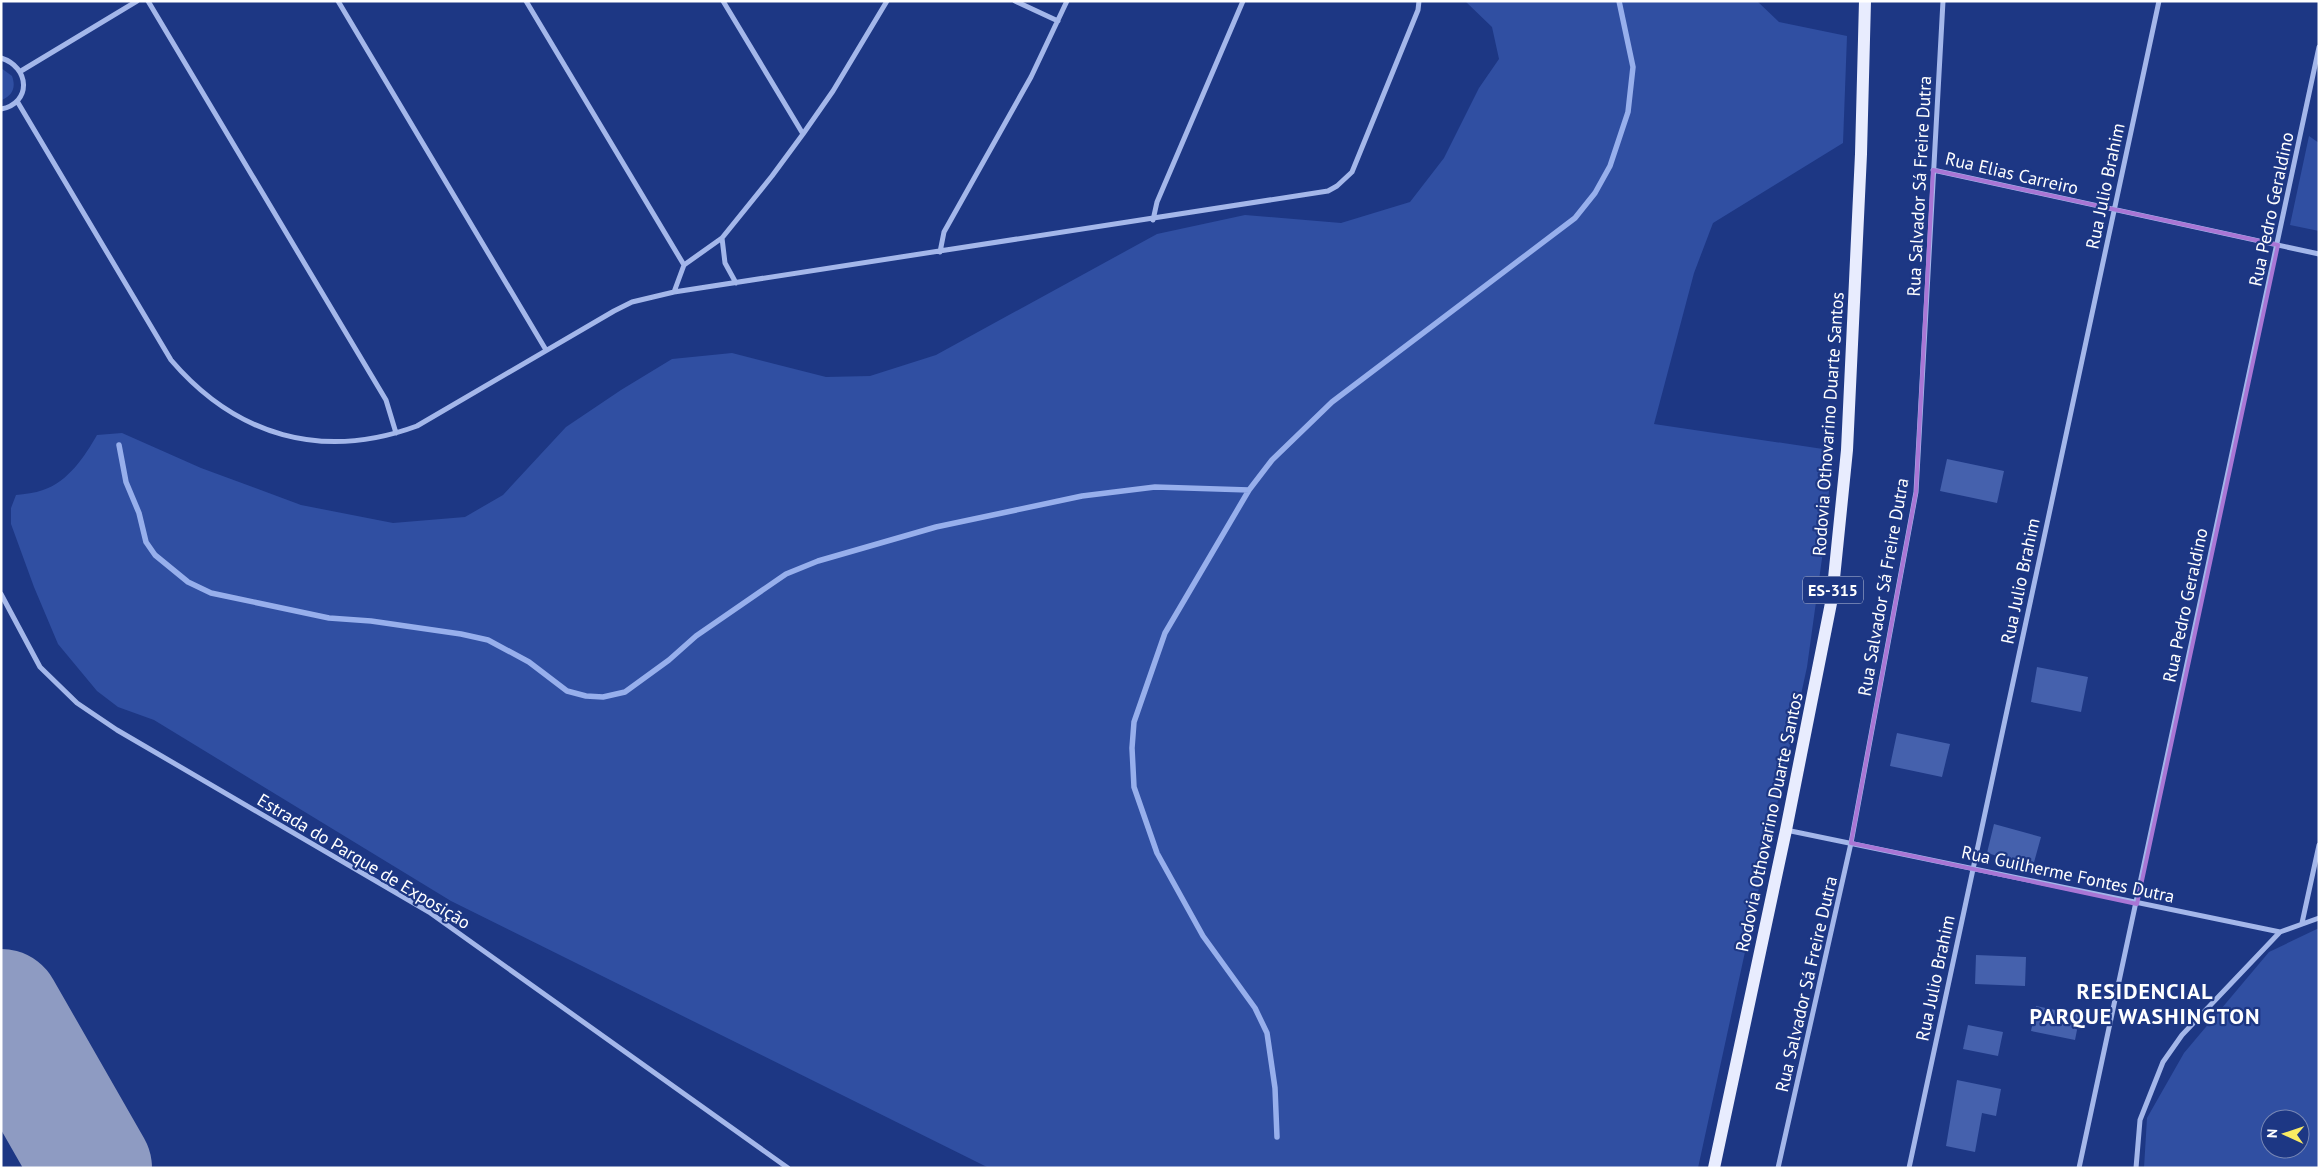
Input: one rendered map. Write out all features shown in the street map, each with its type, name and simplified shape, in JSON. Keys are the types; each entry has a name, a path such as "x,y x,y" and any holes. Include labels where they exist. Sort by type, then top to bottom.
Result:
{"main road":[{"name":"Rodovia Othovarino Duarte Santos","path":"1714,1168 1786,830 1832,598 1847,450 1861,154 1865,1"}],"street":[{"path":"20,71 138,1"},
{"path":"148,1 386,400 396,433"},
{"path":"338,1 546,350"},
{"path":"526,1 684,265"},
{"path":"723,1 803,134"},
{"path":"674,292 684,265 722,238 803,134 847,69 887,1"},
{"path":"1014,1 1058,21"},
{"path":"940,252 944,232 1014,108 1067,1"},
{"path":"1153,220 1156,202 1244,1"},
{"path":"17,101 171,360 204,394 243,420 288,436 331,442 374,438 416,426 614,310 632,302 674,292 1318,194 1341,183 1352,172 1418,10 1419,1"},
{"name":"Rua Salvador Sá Freire Dutra","path":"1778,1168 1851,843 1916,492 1943,1"},
{"name":"Rua Julio Brahim","path":"1909,1168 2159,1"},
{"name":"Rua Pedro Geraldino","path":"2079,1168 2319,47"},
{"path":"1,58 16,65 20,71 24,87 17,101 11,106 1,109"},
{"name":"Rua Elias Carreiro","path":"1933,170 2319,254"},
{"path":"722,238 725,264 736,283"},
{"name":"Estrada do Parque de Exposição","path":"1,594 40,668 76,703 117,730 429,912 788,1168"},
{"name":"Rua Guilherme Fontes Dutra","path":"1786,830 2280,932"},
{"path":"2302,923 2319,845"},
{"path":"2136,1168 2140,1120 2163,1062 2182,1035 2280,932 2319,918"}],"highlighted area":[{"path":"1933,170 2278,245 2137,904 1851,843 1916,492"}],"shaded area":[{"path":"1465,1 1757,1 1779,22 1847,36 1843,143 1713,223 1694,273 1654,424 1823,449 1829,489 1828,515 1807,667 1698,1168 989,1168 451,901 154,720 118,707 97,691 58,644 34,587 11,524 11,508 16,495 43,490 68,475 81,460 97,435 122,433 201,468 301,505 393,523 465,517 503,495 566,427 672,359 732,353 826,377 870,376 936,355 1157,234 1245,215 1341,223 1410,202 1444,158 1479,88 1499,59 1492,27"},
{"path":"1,68 12,76 14,84 11,93 2,100"},
{"path":"2309,136 2319,143 2319,231 2290,225"},
{"path":"2319,928 2319,1168 2144,1168 2147,1118 2184,1053 2269,952"}],"building":[{"path":"1947,459 2004,471 1997,503 1940,491"},
{"path":"2037,667 2088,677 2081,712 2031,702"},
{"path":"1897,733 1950,744 1942,777 1890,766"},
{"path":"1994,824 2041,837 2033,866 1987,853"},
{"path":"1976,955 2026,957 2025,986 1975,984"},
{"path":"2036,1006 2080,1015 2075,1040 2031,1031"},
{"path":"1968,1025 2003,1032 1998,1056 1963,1049"},
{"path":"1957,1080 2001,1089 1996,1116 1982,1113 1975,1152 1946,1146"}],"waterway":[{"path":"1277,1137 1275,1088 1267,1033 1255,1008 1203,936 1157,853 1134,787 1132,748 1134,722 1165,633 1249,490 1272,460 1332,402 1575,218 1595,193 1610,166 1628,112 1633,67 1619,1"},
{"path":"119,445 126,482 139,513 146,542 155,555 188,582 211,593 329,618 371,621 461,634 488,640 529,662 567,691 586,696 603,697 625,692 669,660 696,636 786,574 818,561 936,527 1082,496 1155,487 1249,490"}],"runway":[{"path":"1,1009 92,1168"}],"district":[{"name":"RESIDENCIAL PARQUE WASHINGTON","path":"2145,1004"}]}
